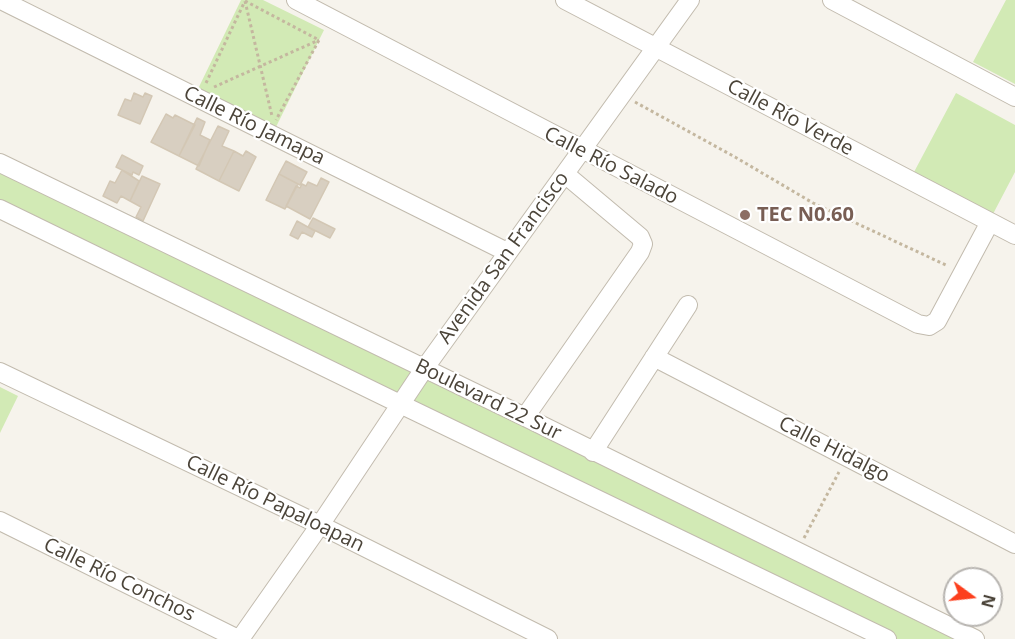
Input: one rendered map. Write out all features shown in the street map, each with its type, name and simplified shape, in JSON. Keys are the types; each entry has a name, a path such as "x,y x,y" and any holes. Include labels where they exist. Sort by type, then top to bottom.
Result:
{"street":[{"name":"Calle Río Jamapa","path":"1,0 507,252"},
{"name":"Calle Río Salado","path":"296,0 918,324 929,326 937,321 963,273"},
{"name":"Calle Río Verde","path":"565,0 1015,235"},
{"name":"Avenida San Francisco","path":"239,639 320,525 424,369 690,0"},
{"path":"832,0 1015,97"},
{"name":"Boulevard 22 Sur","path":"0,163 525,417 975,639"},
{"path":"525,417 640,252 643,244 640,237 565,174"},
{"path":"0,209 400,405 887,639"},
{"path":"963,273 990,222"},
{"path":"592,452 688,305"},
{"name":"Calle Hidalgo","path":"654,357 1015,544"},
{"name":"Calle Río Papaloapan","path":"0,372 320,525 548,639"},
{"name":"Calle Río Conchos","path":"0,522 239,639"}],"path":[{"path":"245,0 319,40"},
{"path":"245,0 274,124 319,40"},
{"path":"206,83 245,0"},
{"path":"211,88 319,40"},
{"path":"622,94 813,203 963,273"},
{"path":"797,552 846,457"}],"green space":[{"path":"241,0 263,0 324,30 275,129 197,91"},
{"path":"1006,0 1015,0 1015,84 973,62"},
{"path":"956,93 1015,125 1015,172 993,214 914,172"},
{"path":"0,163 943,623 943,627 950,627 975,639 887,639 0,209"},
{"path":"0,387 18,396 0,433"}],"building":[{"path":"134,93 143,97 145,93 152,96 140,124 118,115 125,99 131,101"},
{"path":"166,114 173,118 175,115 195,125 179,156 151,142"},
{"path":"197,118 205,122 200,135 210,140 199,166 179,156"},
{"path":"218,126 229,131 222,146 234,151 219,181 196,169"},
{"path":"234,151 243,156 246,151 256,157 239,191 219,181"},
{"path":"122,155 143,166 139,175 133,172 132,175 116,167"},
{"path":"286,161 307,172 300,185 279,174"},
{"path":"122,170 139,181 130,201 121,196 117,203 103,196 110,181 115,183"},
{"path":"279,174 298,184 285,209 266,200"},
{"path":"142,176 160,184 143,221 136,217 141,207 130,201"},
{"path":"321,178 329,182 310,219 286,206 296,186 300,188 302,184 306,186 308,182 317,186"},
{"path":"313,218 335,229 330,238 308,227"},
{"path":"297,221 315,231 312,237 302,232 298,239 290,235"}],"place":[{"name":"TEC N0.60","path":"745,215"}]}
